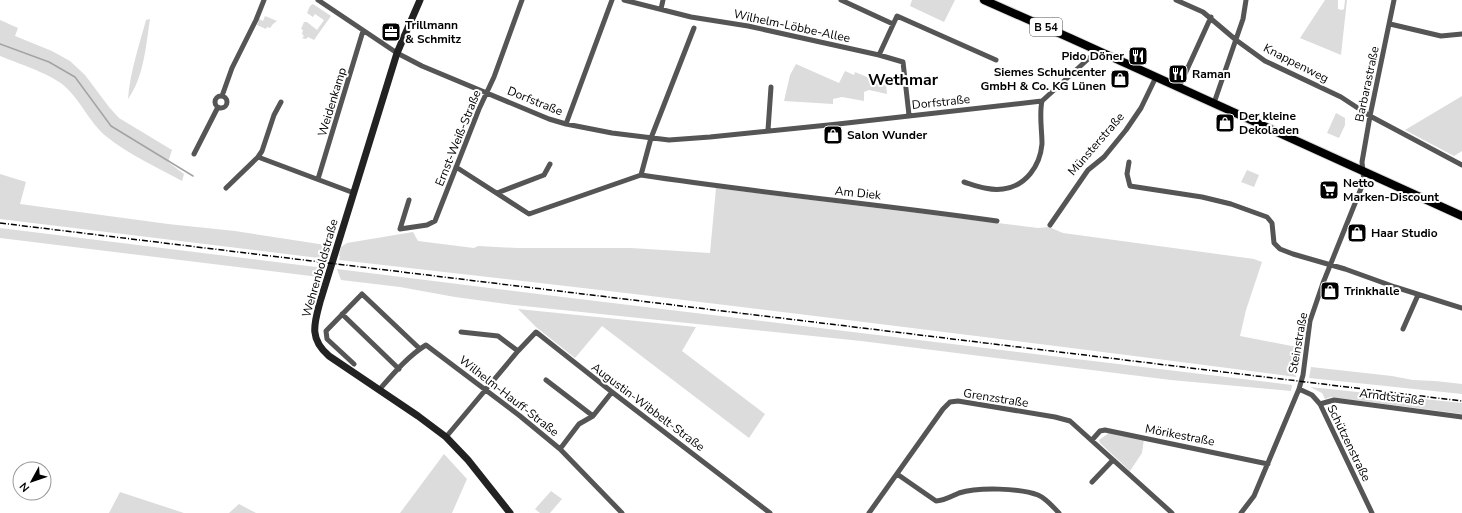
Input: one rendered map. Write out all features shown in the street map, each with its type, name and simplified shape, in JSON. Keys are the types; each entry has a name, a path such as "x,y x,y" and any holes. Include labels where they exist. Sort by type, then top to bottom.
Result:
{"main road":[{"name":"B 54","path":"984,0 994,2 1462,216"}],"street":[{"path":"194,154 218,107 216,100 218,97 222,96 232,68 256,20 264,0"},
{"name":"Dorfstraße","path":"318,0 397,53 441,74 549,119 612,133 669,140 692,139 1042,101"},
{"name":"Wehrenboldstraße","path":"420,0 397,53 315,319 314,333 318,344 324,352 446,437 468,460 510,513"},
{"name":"Ernst-Weiß-Straße","path":"409,200 400,230 427,225 435,221 494,77 522,0"},
{"path":"566,124 612,0"},
{"name":"Wilhelm-Löbbe-Allee","path":"624,0 707,20 748,26 879,55 903,62 909,115"},
{"path":"661,9 663,0"},
{"path":"841,0 893,24"},
{"name":"Knappenweg","path":"1176,0 1211,17 1236,40 1265,61 1341,97 1370,116 1462,165"},
{"path":"1214,103 1243,19 1246,0"},
{"name":"Barbarastraße","path":"1363,172 1362,162 1370,116 1394,0"},
{"path":"879,55 898,16 996,60"},
{"path":"1179,87 1211,17"},
{"path":"1390,24 1441,36 1462,34"},
{"path":"456,167 529,214 641,175 651,138 694,28"},
{"name":"Weidenkamp","path":"318,179 363,31"},
{"path":"964,182 980,187 1003,189 1018,185 1029,176 1037,165 1040,154 1042,101 1098,50"},
{"name":"Münsterstraße","path":"1050,225 1088,170 1104,157 1126,130 1141,108 1156,77"},
{"path":"768,130 771,87"},
{"path":"218,107 224,108 227,104 227,99 222,96"},
{"path":"226,188 258,157 262,151 274,115 281,102"},
{"path":"258,157 354,193"},
{"path":"1129,162 1127,174 1130,186 1231,204 1267,217 1272,223 1274,243 1280,248 1293,254 1331,264 1418,295 1462,308"},
{"path":"498,193 544,175 550,164"},
{"name":"Steinstraße","path":"1243,513 1254,496 1300,389 1310,321 1364,181 1363,172"},
{"name":"Am Diek","path":"641,175 716,186 903,208 997,221"},
{"path":"354,364 327,339 326,331 362,294 420,348 379,390"},
{"path":"1403,329 1418,295"},
{"path":"342,314 399,368"},
{"path":"462,332 498,336 518,351"},
{"name":"Augustin-Wibbelt-Straße","path":"446,437 518,351 536,332 770,513"},
{"name":"Wilhelm-Hauff-Straße","path":"420,348 426,345 520,416 560,450 622,513"},
{"path":"546,380 593,416"},
{"name":"Schützenstraße","path":"1300,389 1312,396 1320,404 1372,513"},
{"path":"560,450 579,424 593,416 612,392"},
{"name":"Arndtstraße","path":"1320,404 1334,400 1462,416"},
{"name":"Grenzstraße","path":"869,513 943,409 950,402 958,401 1064,420 1074,424 1172,513"},
{"name":"Mörikestraße","path":"1092,440 1100,431 1105,430 1268,464"},
{"path":"1092,482 1113,460"},
{"path":"897,474 936,502 960,493 977,490 996,489 1022,491 1045,499 1060,513"}],"shaded area":[{"path":"912,0 955,0 944,22 910,6"},
{"path":"1325,0 1338,0 1338,9 1342,10 1344,9 1345,0 1347,0 1341,55 1300,38"},
{"path":"313,4 331,16 314,40 308,37 306,39 302,38 304,36 302,34 303,30 301,29 304,22 307,22 317,30 324,20 315,14 313,17 307,13 310,6"},
{"path":"265,16 277,21 270,28 267,27 266,29 257,25 259,19 263,21"},
{"path":"150,19 146,50 141,71 138,81 128,99 138,49 146,20"},
{"path":"0,20 18,28 15,36 52,51 70,61 85,75 119,118 172,150 168,162 184,174 182,181 134,155 107,137 95,125 74,96 62,84 41,72 0,56"},
{"path":"796,64 839,83 845,71 854,75 855,72 886,85 887,94 869,90 864,92 864,101 842,97 833,99 833,104 784,101 790,75"},
{"path":"1462,96 1462,151 1454,156 1405,130"},
{"path":"1336,113 1345,118 1345,125 1339,138 1327,133"},
{"path":"1247,170 1259,175 1254,187 1241,182"},
{"path":"0,174 26,182 20,204 168,224 235,231 332,246 327,259 0,219"},
{"path":"716,188 1038,228 1049,227 1063,233 1254,259 1262,262 1246,310 1240,336 1297,347 1296,377 818,316 339,260 341,247 347,243 413,232 418,241 474,248 478,246 517,248 631,248 710,253"},
{"path":"0,228 324,268 319,277 0,238"},
{"path":"337,269 1292,385 1291,391 1171,380 861,341 514,305 455,297 400,287 341,280"},
{"path":"518,309 696,327 682,351 765,414 749,438 602,326 575,358 536,327"},
{"path":"1311,367 1392,376 1413,380 1462,384 1462,394 1309,378"},
{"path":"1310,387 1462,403 1462,414 1331,397 1325,399 1322,393"},
{"path":"1109,433 1117,433 1144,439 1142,453 1130,471 1100,443 1099,440"},
{"path":"444,454 467,479 452,513 400,513"},
{"path":"551,491 562,499 550,513 540,513 535,509"},
{"path":"120,492 184,513 109,513"},
{"path":"239,504 256,513 229,513"}],"waterway":[{"path":"0,44 49,62 75,77 111,126 193,176"}],"railway":[{"path":"0,223 1462,401"}],"place":[{"name":"Trillmann & Schmitz","path":"391,32"},
{"name":"Pido Döner","path":"1138,56"},
{"name":"Raman","path":"1178,74"},
{"name":"Siemes Schuhcenter GmbH & Co. KG Lünen","path":"1120,79"},
{"name":"Der kleine Dekoladen","path":"1225,123"},
{"name":"Salon Wunder","path":"833,135"},
{"name":"Netto Marken-Discount","path":"1329,190"},
{"name":"Haar Studio","path":"1357,233"},
{"name":"Trinkhalle","path":"1330,291"}],"district":[{"name":"Wethmar","path":"903,80"}]}
